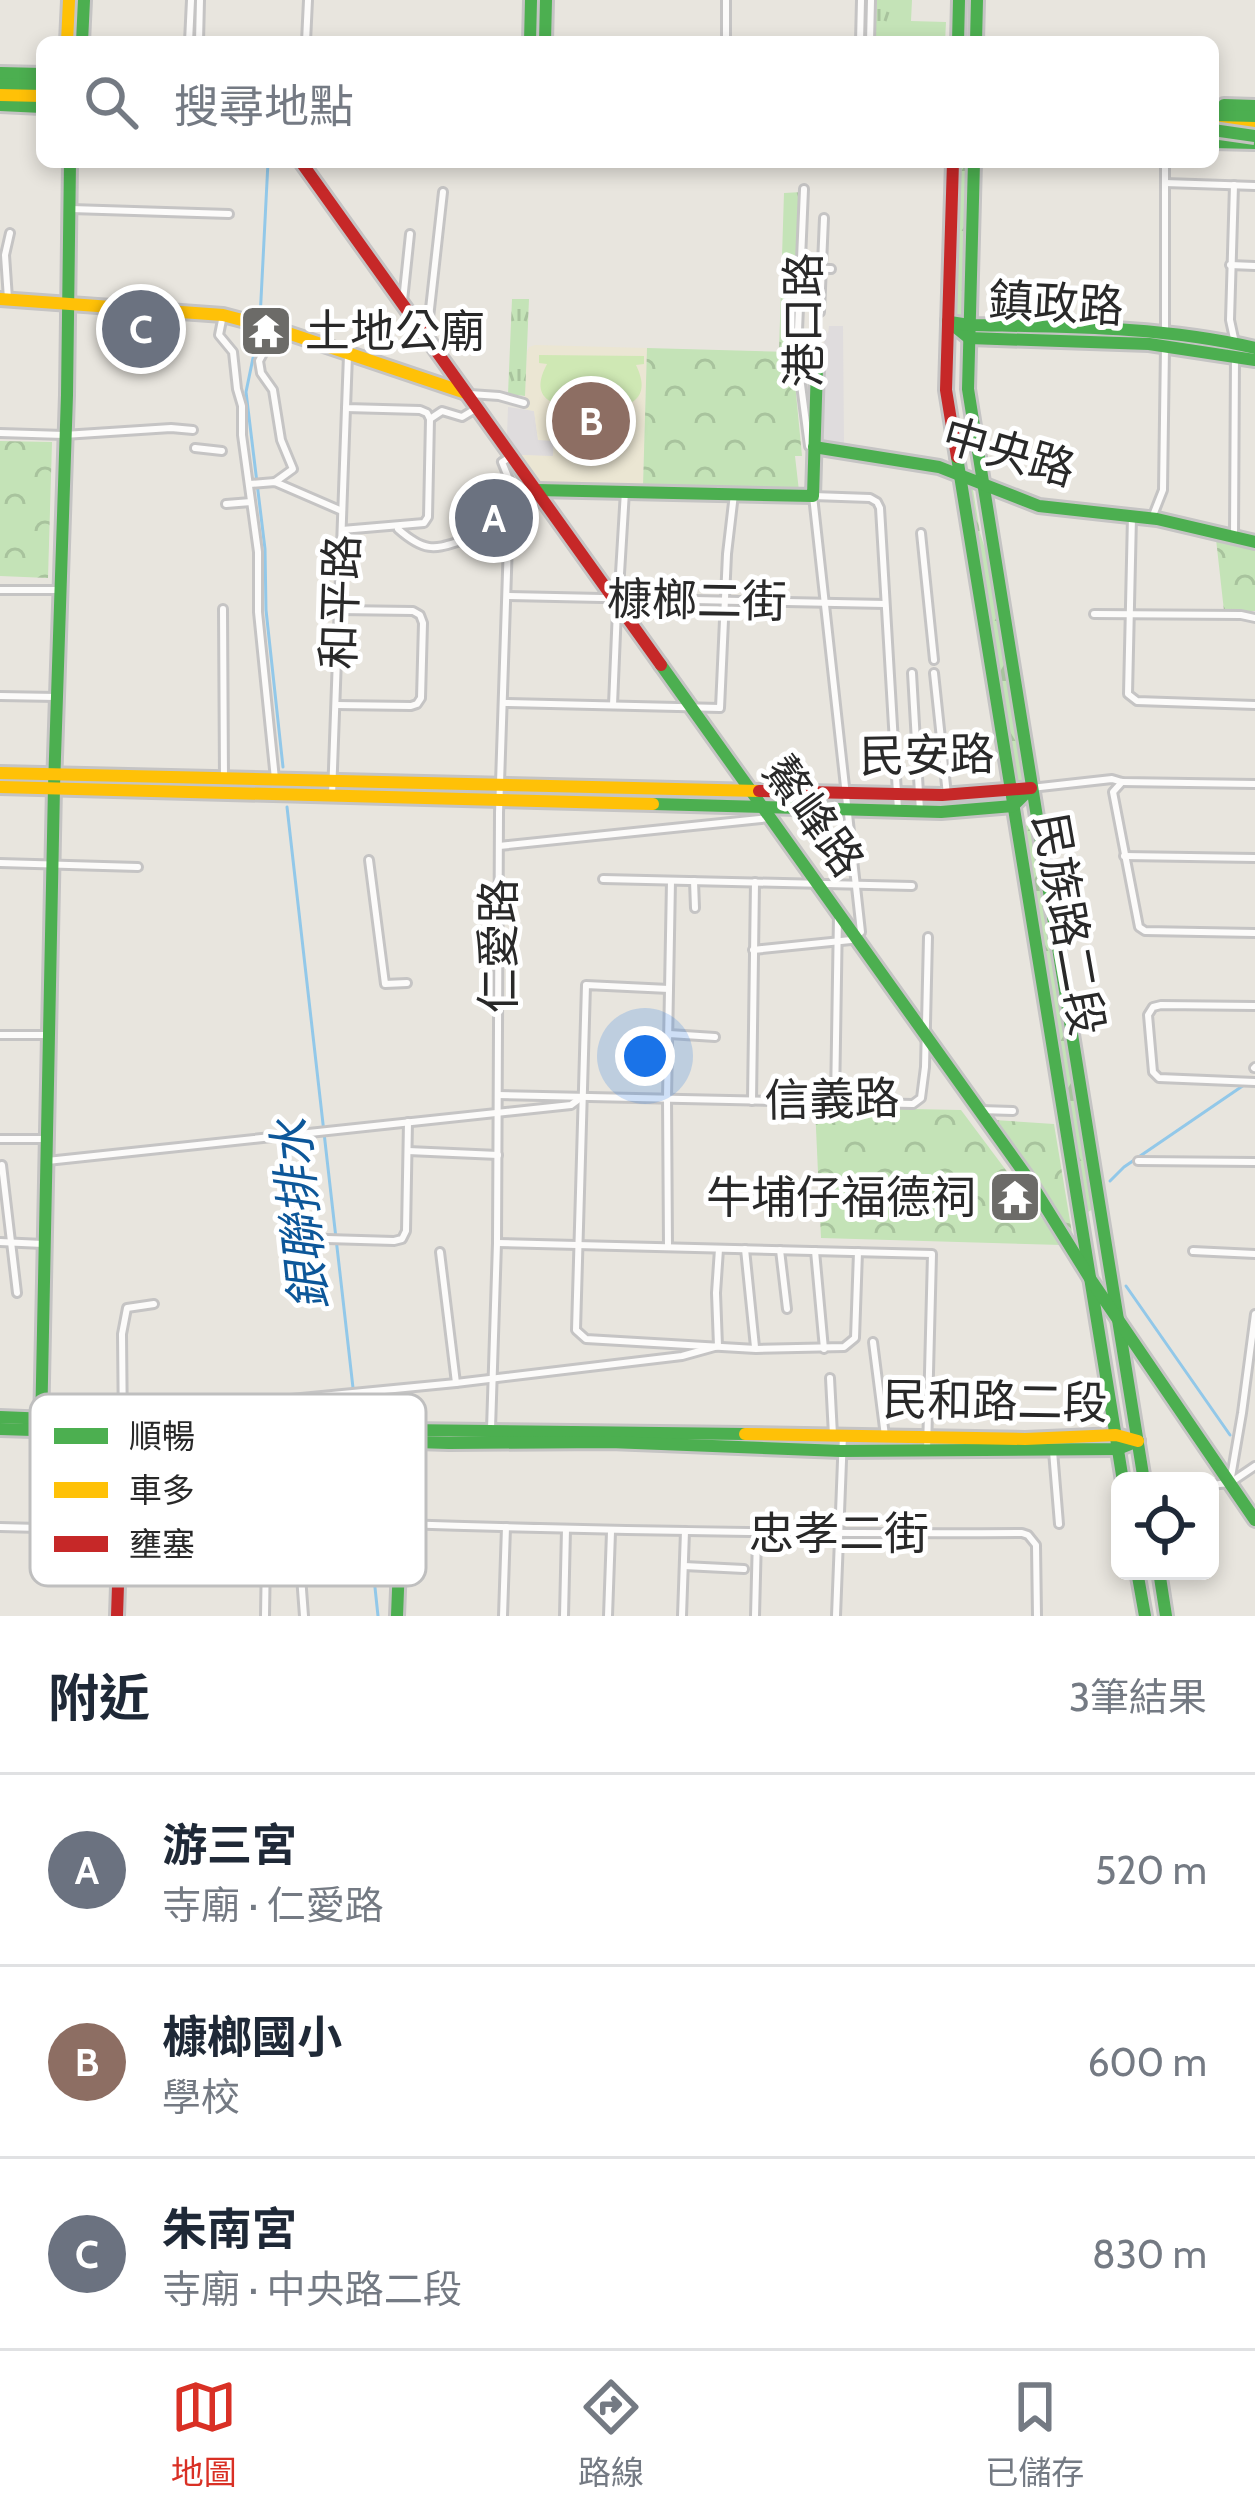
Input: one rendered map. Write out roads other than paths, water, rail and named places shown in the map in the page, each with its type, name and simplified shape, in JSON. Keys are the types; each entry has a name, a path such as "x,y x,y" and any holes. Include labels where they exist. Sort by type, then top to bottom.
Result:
{"main road":[{"path":"68,36 69,0"},
{"path":"82,36 84,0"},
{"path":"530,36 531,0"},
{"path":"545,36 546,0"},
{"path":"957,36 958,0"},
{"path":"976,36 977,0"},
{"path":"0,73 36,74"},
{"path":"0,84 36,85"},
{"path":"0,94 36,96"},
{"path":"0,105 36,106"},
{"path":"1219,111 1255,112"},
{"path":"1219,131 1255,135"},
{"path":"1219,141 1255,135"},
{"path":"41,1394 70,168"},
{"name":"鰲峰路","path":"305,168 1027,1178 1255,1520"},
{"name":"民族路二段","path":"953,168 946,389 1122,1472"},
{"name":"民族路二段","path":"974,168 968,389 1143,1472"},
{"path":"4,299 224,315 466,393"},
{"name":"鎮政路","path":"948,321 969,332 1165,338 1255,348"},
{"name":"鎮政路","path":"1235,349 1255,360"},
{"path":"537,490 813,496 817,366"},
{"name":"中央路","path":"814,447 939,466 1035,505 1153,518 1255,542"},
{"name":"民安路","path":"0,772 55,780 225,786 332,796 768,812 1013,806 1031,788"},
{"name":"民安路","path":"225,786 275,779 947,795 1031,788"},
{"name":"民安路","path":"0,787 55,780"},
{"path":"0,1417 30,1422"},
{"path":"0,1429 30,1425"},
{"name":"民和路二段","path":"426,1436 838,1435 1138,1441"},
{"name":"民和路二段","path":"490,1436 927,1452 1053,1451 1117,1442"},
{"path":"1139,1580 1145,1616"},
{"path":"1160,1580 1166,1616"},
{"path":"117,1586 117,1616"},
{"path":"398,1616 399,1586"}],"street":[{"path":"189,36 190,0"},
{"path":"199,36 200,0"},
{"path":"306,36 308,0"},
{"path":"726,0 726,36"},
{"path":"860,36 861,0"},
{"path":"870,36 871,0"},
{"path":"1153,518 1163,490 1165,168"},
{"path":"1165,183 1255,185"},
{"path":"1234,185 1230,265 1235,349 1234,537"},
{"name":"港口路","path":"805,189 799,365 808,446 814,447"},
{"path":"427,339 443,192"},
{"path":"70,209 229,214"},
{"path":"820,312 826,269 824,218"},
{"path":"4,299 10,233"},
{"path":"402,304 410,234"},
{"path":"1230,265 1255,266"},
{"path":"801,268 826,269"},
{"path":"224,315 219,335 233,352 242,406 275,779"},
{"path":"250,484 271,482 293,469 281,440 273,390 261,373 264,326"},
{"name":"和平路","path":"332,796 348,355"},
{"path":"799,365 817,366"},
{"path":"466,393 524,403"},
{"path":"342,530 417,526 428,517 427,413 346,408"},
{"path":"430,419 442,411 463,417 477,408"},
{"path":"0,433 193,430"},
{"path":"195,448 222,451"},
{"name":"仁愛路","path":"490,1436 510,482 502,462 512,456"},
{"path":"271,482 343,512"},
{"path":"509,545 481,551 478,493 510,482"},
{"path":"613,705 615,602 625,491"},
{"path":"505,703 719,708 734,494"},
{"path":"754,950 851,940 861,932 813,496 870,498 880,508 898,810"},
{"path":"226,504 251,502"},
{"path":"1132,515 1130,698 1255,705"},
{"path":"397,528 423,548 479,536"},
{"path":"921,533 934,660"},
{"path":"0,590 59,590"},
{"name":"槺榔二街","path":"508,596 615,602 885,604"},
{"path":"223,609 225,786"},
{"path":"336,705 417,704 423,642 423,623 412,611 339,610"},
{"path":"1094,614 1255,618"},
{"path":"912,673 920,811"},
{"path":"934,673 947,795"},
{"path":"0,696 58,697"},
{"path":"1031,788 1112,779 1255,784"},
{"path":"1122,782 1113,793 1136,921 1143,930 1255,933"},
{"path":"499,846 768,812"},
{"path":"1124,856 1255,858"},
{"path":"369,860 385,984 406,983"},
{"path":"0,863 138,866"},
{"path":"603,879 912,886"},
{"path":"668,1247 671,880"},
{"path":"694,881 695,908"},
{"path":"752,1101 755,882"},
{"path":"835,1102 838,911"},
{"name":"信義路","path":"498,1095 913,1104 921,1097 926,1067 928,937"},
{"path":"669,988 586,986 576,1330 586,1339 844,1348 855,1337 858,1252"},
{"path":"1255,1006 1156,1005 1148,1015 1153,1072 1159,1078 1255,1082"},
{"path":"0,1035 50,1034"},
{"path":"669,1034 715,1037"},
{"name":"信義路","path":"47,1161 571,1105 582,1096"},
{"path":"976,1109 1013,1112"},
{"path":"332,1239 402,1239 408,1122"},
{"path":"0,1139 48,1139"},
{"path":"408,1151 497,1155"},
{"path":"1138,1161 1255,1162"},
{"path":"2,1165 5,1242 17,1293"},
{"path":"5,1242 43,1244"},
{"path":"497,1243 932,1254 927,1452"},
{"path":"718,1346 719,1249"},
{"path":"745,1249 756,1348"},
{"path":"780,1250 787,1309"},
{"path":"815,1251 824,1349"},
{"path":"1192,1251 1255,1254"},
{"path":"440,1252 456,1383"},
{"path":"122,1394 122,1334 128,1308 154,1304"},
{"path":"1230,1483 1255,1313"},
{"path":"873,1342 884,1436"},
{"path":"343,1394 682,1356 718,1346"},
{"path":"830,1378 841,1451 836,1616"},
{"path":"1053,1451 1059,1524"},
{"path":"1219,1484 1230,1483 1255,1466"},
{"name":"忠孝二街","path":"426,1525 610,1532 1022,1533 1036,1545 1036,1616"},
{"path":"502,1616 506,1527"},
{"path":"0,1528 30,1529"},
{"path":"564,1616 566,1529"},
{"path":"682,1616 685,1531"},
{"path":"608,1616 610,1532"},
{"path":"755,1616 757,1534"},
{"path":"684,1566 744,1569"},
{"path":"265,1616 266,1586"},
{"path":"302,1586 304,1616"}],"waterway":[{"name":"銀聯排水","path":"260,319 268,168"},
{"name":"銀聯排水","path":"259,329 246,392 283,767"},
{"name":"銀聯排水","path":"287,807 354,1394"},
{"path":"1110,1181 1244,1085"},
{"path":"1126,1286 1230,1435"},
{"name":"銀聯排水","path":"375,1586 378,1616"}],"place":[{"name":"朱南宮","path":"141,329"},
{"name":"土地公廟","path":"266,331"},
{"name":"槺榔國小","path":"591,421"},
{"name":"游三宮","path":"494,518"},
{"name":"牛埔仔福德祠","path":"1015,1197"}]}
